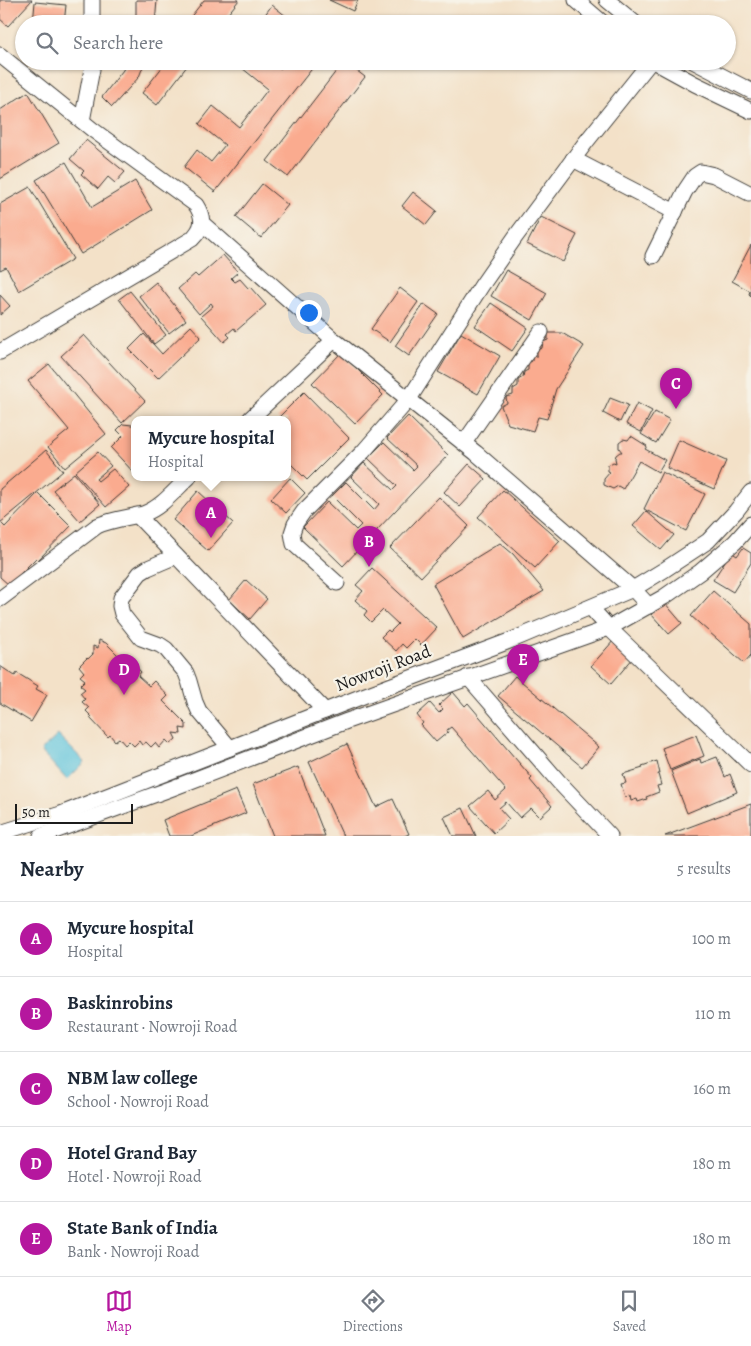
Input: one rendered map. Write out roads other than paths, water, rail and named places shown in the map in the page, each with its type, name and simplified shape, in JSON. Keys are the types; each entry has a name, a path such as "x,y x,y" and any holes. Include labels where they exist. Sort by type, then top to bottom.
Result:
{"street":[{"path":"92,0 92,15"},
{"path":"576,0 594,15"},
{"path":"607,0 625,15"},
{"path":"0,55 15,67"},
{"path":"0,352 192,239 202,223 200,212 196,205 82,121 19,70"},
{"path":"82,121 92,70"},
{"path":"337,583 294,544 292,533 294,524 304,511 363,452 409,399 482,285 516,236 617,102 644,70"},
{"path":"668,70 751,111"},
{"path":"711,70 751,91"},
{"path":"574,159 675,212"},
{"path":"653,256 685,192 695,176 701,172 714,174 749,193"},
{"path":"202,223 334,340 464,443 633,589 649,606"},
{"path":"464,443 540,332"},
{"path":"253,416 334,340"},
{"path":"0,599 97,526 107,521 137,515 156,508 185,481"},
{"name":"Nowroji Road","path":"0,833 66,826 230,748 458,659 512,640 633,589 708,541 751,492"},
{"path":"137,515 325,711"},
{"name":"Nowroji Road","path":"41,836 347,721 609,628 649,606 700,572 735,542 751,524"},
{"path":"176,556 140,573 121,598 122,614 141,638 166,649 186,673 199,711 230,748"},
{"path":"591,608 609,628 751,765"},
{"path":"468,677 559,782 610,836"}],"water":[{"path":"58,735 85,762 67,780 41,751"}],"place":[{"name":"NBM law college","path":"676,409"},
{"name":"Mycure hospital","path":"211,538"},
{"name":"Baskinrobins","path":"369,567"},
{"name":"State Bank of India","path":"523,685"},
{"name":"Hotel Grand Bay","path":"124,695"}]}
